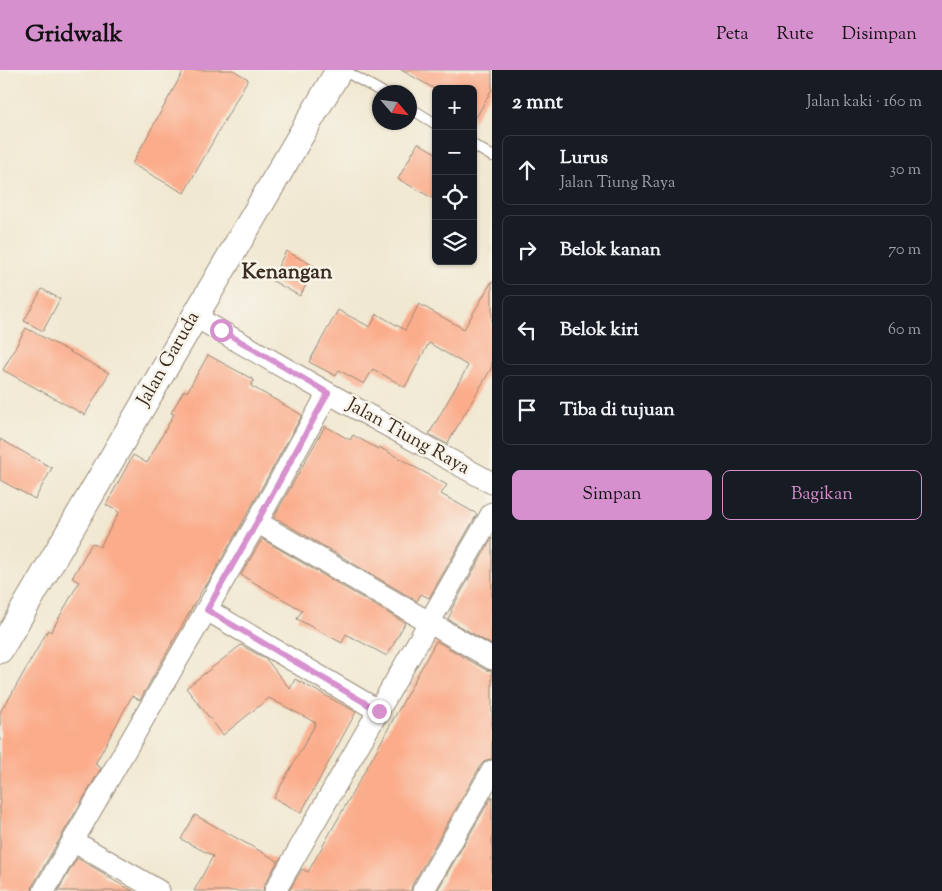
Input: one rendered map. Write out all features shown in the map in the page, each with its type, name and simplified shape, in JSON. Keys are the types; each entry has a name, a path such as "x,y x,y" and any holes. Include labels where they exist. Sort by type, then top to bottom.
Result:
{"street":[{"name":"Jalan Garuda","path":"0,650 339,70"},
{"name":"Jalan Tiung Raya","path":"194,316 328,393 492,483"},
{"path":"44,891 207,610 328,393"},
{"path":"275,891 492,513"},
{"path":"257,522 492,659"},
{"path":"207,610 379,711"},
{"path":"423,891 492,771"},
{"path":"73,841 159,891"}],"lane":[{"path":"343,70 372,86"},
{"path":"417,112 432,122"},
{"path":"477,147 492,156"}],"building":[{"path":"184,70 233,70 248,79 184,193 132,164"},
{"path":"401,70 492,70 492,89 477,116 477,85 432,85 432,87"},
{"path":"418,143 432,151 432,198 398,179"},
{"path":"286,251 316,267 300,296 271,280"},
{"path":"492,281 492,367 447,444 429,434 468,366 429,343 405,387 373,369 364,384 339,370 336,376 309,362 338,310 370,327 377,314 405,330 419,304 464,329"},
{"path":"42,289 60,299 43,331 24,321"},
{"path":"26,328 109,373 85,415 3,370"},
{"path":"208,355 254,380 251,386 302,415 140,700 132,696 95,764 101,768 33,885 32,891 0,891 0,712 48,630 51,632 79,582 72,578 92,543 100,547 119,512 106,505 133,455 147,463 174,414 171,413 184,390 187,392"},
{"path":"325,426 350,440 353,435 378,449 379,447 447,485 441,494 477,514 429,598 421,594 417,601 274,517"},
{"path":"0,439 52,468 35,499 0,480"},
{"path":"492,538 492,645 448,619 451,610"},
{"path":"262,539 405,623 387,656 346,634 342,643 297,619 302,610 241,575"},
{"path":"436,641 486,670 492,671 492,759 486,760 481,765 412,885 411,891 289,891 302,869 308,872"},
{"path":"241,645 266,659 290,689 295,679 356,712 301,813 274,798 316,723 269,698 223,735 186,688"},
{"path":"492,796 492,891 437,891"},
{"path":"195,815 278,861 264,885 263,891 194,891 213,856 181,839"},
{"path":"77,858 104,875 133,891 58,891"}],"district":[{"name":"Kenangan","path":"287,273"}],"route":[{"path":"221,330 328,393 207,610 379,711"}]}
